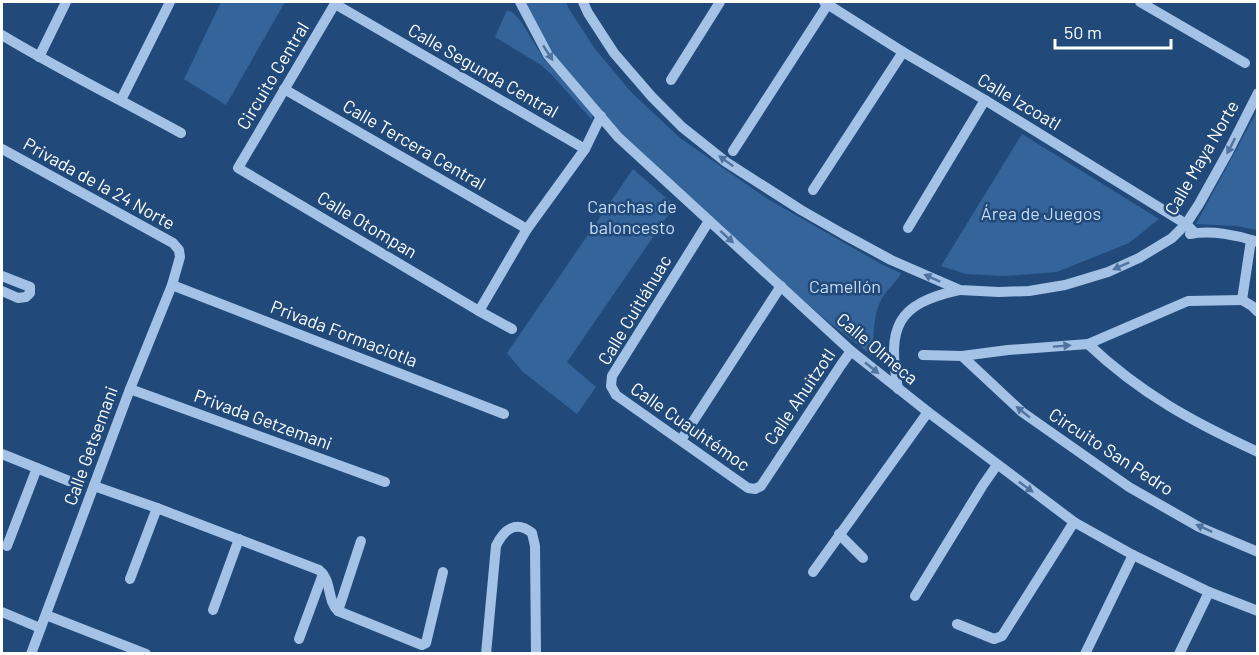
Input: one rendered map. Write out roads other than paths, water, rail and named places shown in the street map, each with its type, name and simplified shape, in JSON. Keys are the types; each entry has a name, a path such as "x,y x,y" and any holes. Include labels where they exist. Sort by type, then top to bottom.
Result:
{"street":[{"path":"39,57 66,2"},
{"path":"121,100 170,2"},
{"name":"Calle Olmeca","path":"520,2 548,56 618,137 851,351 1074,522 1133,555 1209,592 1257,611"},
{"path":"583,2 614,53 652,97 682,127 726,162 843,234 891,260 960,290"},
{"path":"671,80 720,2"},
{"path":"1140,2 1245,63"},
{"name":"Circuito Central","path":"238,168 336,3"},
{"name":"Calle Segunda Central","path":"336,3 585,148"},
{"path":"733,151 826,3"},
{"name":"Calle Izcoatl","path":"826,3 1186,224 1195,233"},
{"path":"2,35 181,134"},
{"path":"813,190 903,52"},
{"name":"Calle Tercera Central","path":"284,89 527,229"},
{"name":"Calle Maya Norte","path":"1172,238 1186,224 1228,152 1257,93"},
{"path":"908,228 985,100"},
{"path":"479,311 527,229 585,148 601,116"},
{"name":"Privada de la 24 Norte","path":"2,149 173,243 179,250"},
{"name":"Calle Otompan","path":"238,168 512,329"},
{"name":"Calle Cuitláhuac","path":"611,386 612,376 709,221"},
{"path":"898,389 893,346 895,338 902,321 922,302 960,290 1029,291 1065,285 1108,272 1139,258 1172,238 1195,233 1229,235 1254,241 1252,304 1188,301 1088,344 962,356 923,355"},
{"name":"Calle Getsemani","path":"31,654 130,389 172,285 180,257 179,250"},
{"path":"2,276 30,287 30,293 26,297 18,298 2,291"},
{"name":"Privada Formaciotla","path":"172,285 504,414"},
{"path":"681,440 781,286"},
{"path":"1088,344 1127,378 1167,406 1257,452"},
{"name":"Calle Ahuitzotl","path":"755,489 761,486 851,351"},
{"name":"Circuito San Pedro","path":"962,356 1022,412 1129,488 1199,527 1257,552"},
{"name":"Calle Cuauhtémoc","path":"611,386 616,395 748,488 755,489"},
{"name":"Privada Getzemani","path":"130,389 385,482"},
{"path":"813,572 928,412"},
{"path":"2,454 69,481"},
{"path":"915,596 997,465"},
{"path":"7,546 37,468"},
{"path":"94,486 319,570 327,580 333,606 338,611 422,645 426,643 443,572"},
{"path":"130,579 157,508"},
{"path":"957,624 994,639 1002,636 1074,522"},
{"path":"486,654 496,546 501,534 509,528 518,527 525,528 532,533 535,546 536,654"},
{"path":"839,534 863,558"},
{"path":"213,610 239,539"},
{"path":"338,611 362,541"},
{"path":"1085,654 1133,555"},
{"path":"299,639 323,574"},
{"path":"1179,654 1209,592"},
{"path":"2,612 40,628"},
{"path":"46,615 146,654"}],"park label":[{"name":"Área de Juegos","path":"1041,214"},
{"name":"Canchas de baloncesto","path":"632,217"},
{"name":"Camellón","path":"845,287"}]}
